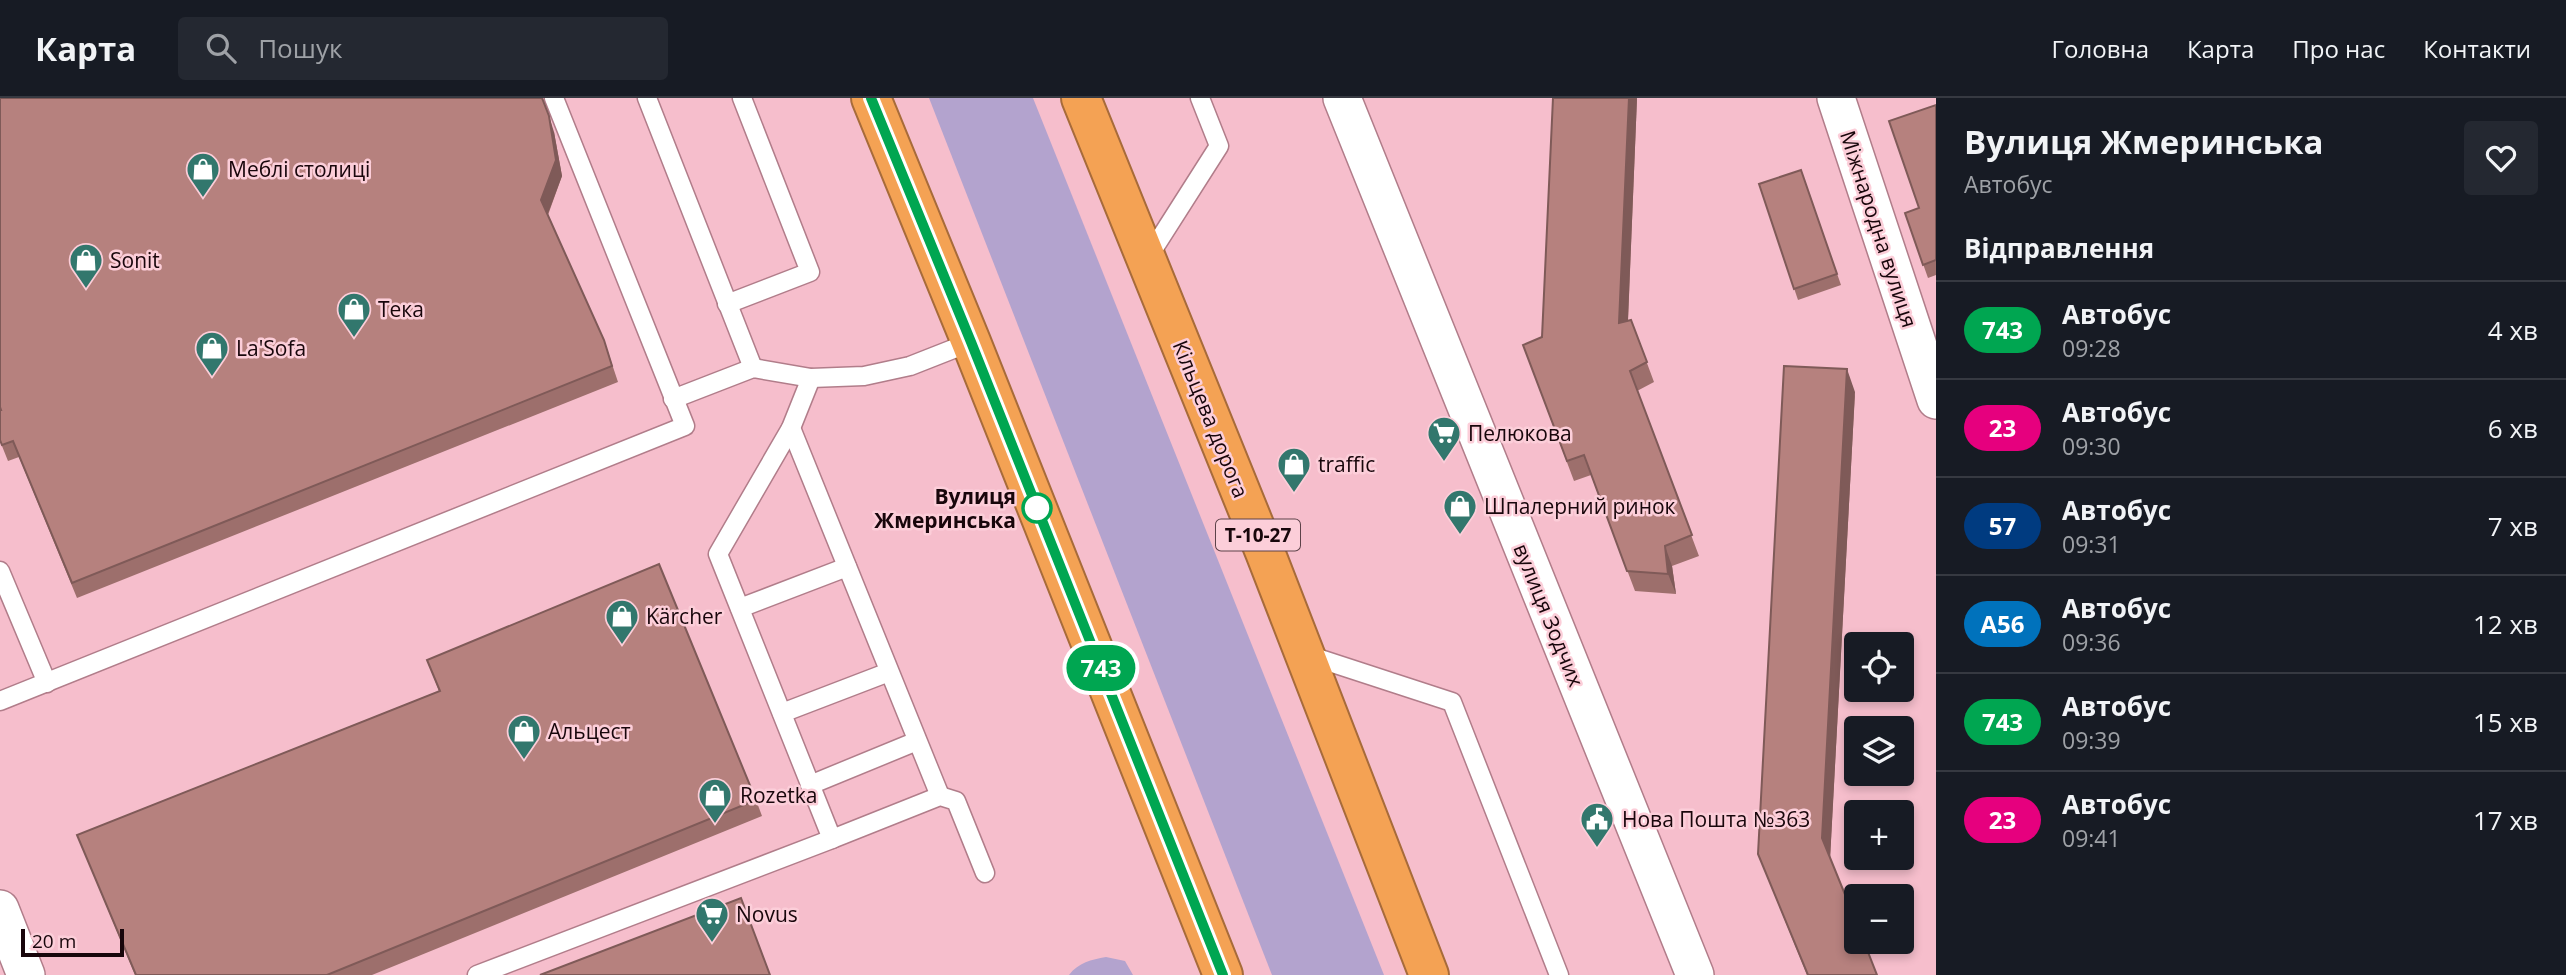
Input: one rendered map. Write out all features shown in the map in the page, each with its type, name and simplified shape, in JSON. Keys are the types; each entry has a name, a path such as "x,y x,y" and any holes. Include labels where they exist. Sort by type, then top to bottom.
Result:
{"highway":[{"path":"871,98 1223,975"},
{"name":"Кільцева дорога","path":"1082,98 1429,975"}],"street":[{"name":"вулиця Зодчих","path":"1342,98 1695,975"},
{"name":"Міжнародна вулиця","path":"1836,98 1936,400"},
{"path":"0,909 26,975"}],"lane":[{"path":"0,701 685,426 554,98"},
{"path":"647,98 753,368"},
{"path":"727,304 810,272 742,98"},
{"path":"1147,259 1219,146 1200,98"},
{"path":"673,399 753,368 811,379 864,376 910,366 971,342"},
{"path":"811,379 791,428 718,554 832,839"},
{"path":"791,428 940,796"},
{"path":"740,608 847,567"},
{"path":"0,571 47,683"},
{"path":"1304,654 1451,702 1559,975"},
{"path":"782,713 889,672"},
{"path":"810,785 917,741"},
{"path":"477,975 940,796 956,801 985,873"}],"shaded area":[{"path":"929,98 1033,98 1384,975 1272,975"},
{"path":"1106,957 1125,961 1133,975 1069,975 1081,964"}],"building":[{"path":"0,98 542,98 549,116 556,160 541,200 604,340 612,366 72,583 13,441 2,445 0,440"},
{"path":"1553,98 1629,98 1619,323 1631,320 1647,362 1630,371 1692,535 1665,546 1668,574 1627,571 1584,455 1567,461 1523,345 1542,337"},
{"path":"1936,105 1936,260 1923,265 1905,213 1919,208 1889,121"},
{"path":"1801,170 1837,274 1794,289 1759,184"},
{"path":"1784,366 1847,369 1822,838 1844,892 1844,954 1869,954 1877,975 1808,975 1758,854"},
{"name":"Альцест","path":"659,564 756,800 327,975 136,975 77,835 440,691 427,660"},
{"name":"Novus","path":"741,898 770,975 540,975"}],"bus line":[{"name":"743","path":"871,98 1223,975"}],"place":[{"name":"Меблі столиці","path":"203,199"},
{"name":"Sonit","path":"86,290"},
{"name":"Тека","path":"354,339"},
{"name":"La'Sofa","path":"212,378"},
{"name":"Пелюкова","path":"1444,463"},
{"name":"traffic","path":"1294,494"},
{"name":"Вулиця Жмеринська","path":"1037,508"},
{"name":"Шпалерний ринок","path":"1460,536"},
{"name":"Kärcher","path":"622,646"},
{"name":"Альцест","path":"524,761"},
{"name":"Rozetka","path":"715,825"},
{"name":"Нова Пошта №363","path":"1597,849"},
{"name":"Novus","path":"712,944"}]}
